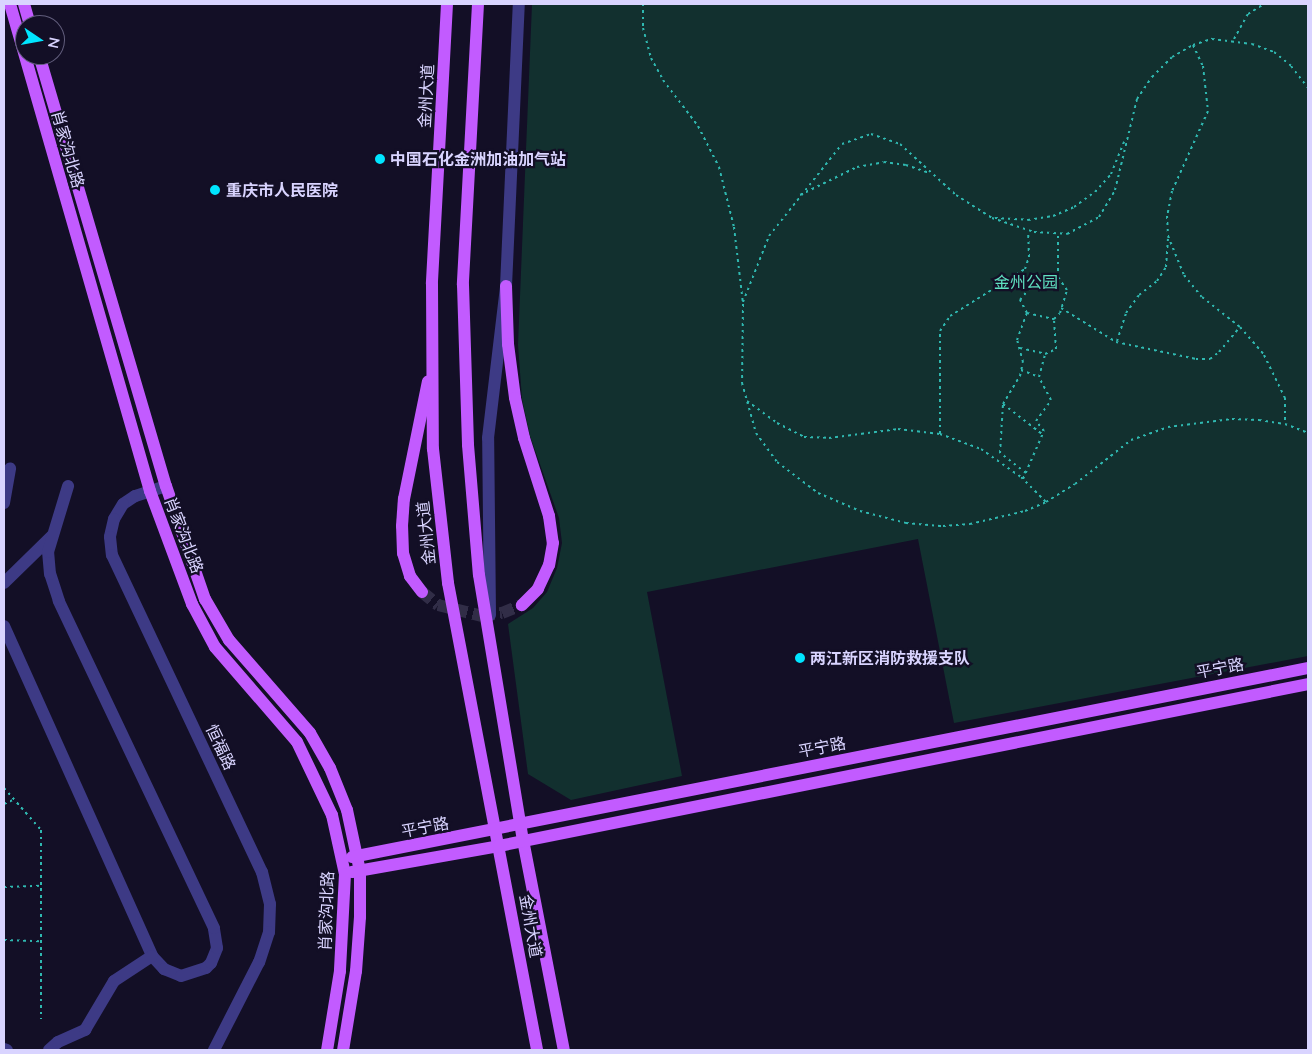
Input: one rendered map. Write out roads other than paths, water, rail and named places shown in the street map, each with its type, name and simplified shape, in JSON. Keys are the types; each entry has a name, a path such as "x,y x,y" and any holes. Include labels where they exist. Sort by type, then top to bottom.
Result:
{"main road":[{"name":"肖家沟北路","path":"10,4 150,492 192,604 215,647 297,742 332,815 343,859 344,874 340,972 327,1050"},
{"name":"金州大道","path":"447,4 432,284 433,448 448,583 537,1050"},
{"name":"金州大道","path":"478,4 463,285 468,445 479,575 523,840 564,1050"},
{"name":"肖家沟北路","path":"42,65 166,486 205,599 230,640 310,733 330,768 347,810 360,870 356,971 343,1050"},
{"path":"506,286 508,344 515,398 524,438 550,516 553,543 549,565 538,589 522,605"},
{"path":"422,592 410,576 405,560 402,526 404,499 433,354"},
{"name":"平宁路","path":"343,859 1308,668"},
{"name":"平宁路","path":"344,874 499,846 1308,684"}],"street":[{"path":"442,4 446,32"},
{"path":"490,640 488,438 506,286 519,4"},
{"path":"4,503 10,469"},
{"path":"4,626 152,956 164,969 189,975 211,964 217,938 59,600 50,574 48,552 68,486"},
{"name":"恒福路","path":"166,486 123,504 114,519 110,537 112,555 262,872 270,904 269,932 259,962 214,1050"},
{"path":"4,583 54,534"},
{"path":"49,1050 58,1042 85,1030 114,981 152,956"}],"tunnel":[{"path":"422,592 438,605 482,616 502,613 522,605"}],"place":[{"name":"中国石化金洲加油加气站","path":"380,159"},
{"name":"重庆市人民医院","path":"215,190"},
{"name":"两江新区消防救援支队","path":"800,658"}],"park label":[{"name":"金州公园","path":"1026,282"}]}
